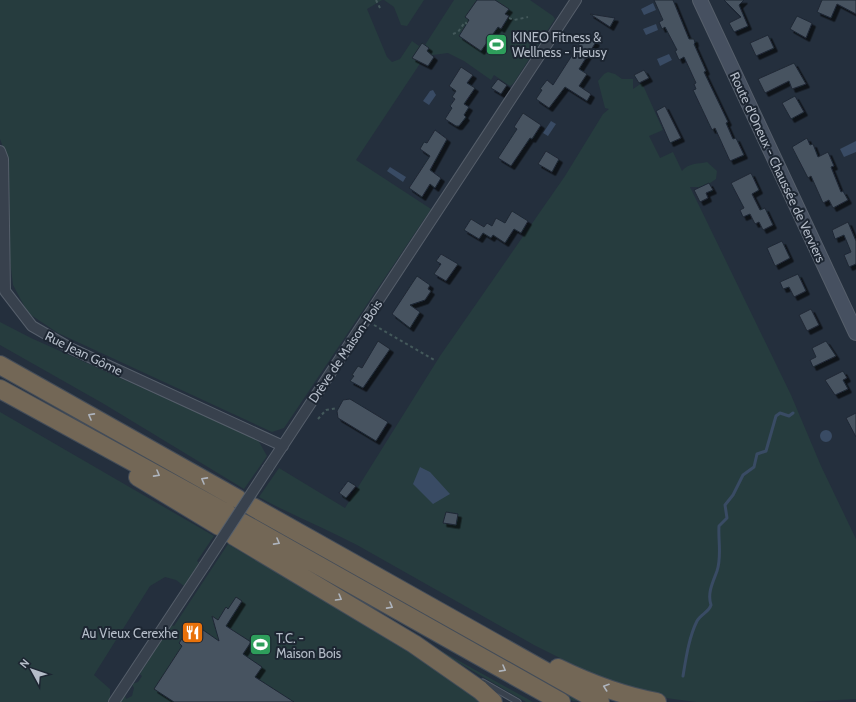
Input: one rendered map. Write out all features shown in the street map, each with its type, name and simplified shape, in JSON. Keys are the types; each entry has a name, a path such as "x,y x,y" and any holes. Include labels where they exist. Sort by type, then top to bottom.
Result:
{"highway":[{"path":"0,365 600,702"},
{"path":"0,389 231,525 305,578 414,644 480,690 494,702"},
{"path":"0,395 231,525 561,702"},
{"path":"309,539 360,558 528,653 566,671 643,699 657,702"}],"main road":[{"name":"Route d'Oneux - Chaussée de Verviers","path":"700,0 856,333"}],"street":[{"name":"Drève de Maison-Bois","path":"114,702 576,0"},
{"name":"Rue Jean Gôme","path":"0,151 3,159 5,291 32,326 72,349 283,446"}],"lane":[{"path":"414,644 467,673"},
{"path":"480,680 518,702"}],"path":[{"path":"376,0 380,8"},
{"path":"509,18 514,20 528,17"},
{"path":"453,34 458,32 465,22 467,24"},
{"path":"366,320 436,361"},
{"path":"318,419 326,410 337,408"}],"green space":[{"path":"0,0 382,0 367,9 387,57 392,62 400,59 412,41 419,46 422,43 425,45 454,0 530,0 555,19 513,84 510,86 494,75 491,80 464,61 448,53 425,56 356,160 431,209 284,428 272,432 58,333 28,313 13,285 8,244 8,160 0,139"},
{"path":"384,0 424,0 407,26 401,25 394,7"},
{"path":"608,72 615,74 622,79 633,79 633,89 642,83 663,130 649,136 660,158 673,152 682,171 687,166 707,162 717,171 716,179 704,187 690,187 791,395 821,466 856,539 856,699 803,702 696,702 666,698 642,692 586,671 534,645 357,545 259,497 279,468 345,508 440,356 565,176 603,114 609,109 605,108 598,81"},
{"path":"0,322 31,338 258,440 267,456 244,489 104,404 0,345"},
{"path":"0,412 214,536 197,561 199,563 184,586 176,580 165,577 150,586 94,675 110,689 110,698 108,702 0,702"},
{"path":"249,513 584,702 573,701 246,517"},
{"name":"T.C. - Maison Bois","path":"228,544 406,649 487,702 120,702 125,695 126,699 132,696 134,688 132,684 138,682 142,676 140,674 171,625 174,626"},
{"path":"391,623 533,702 526,702"}],"water":[{"path":"653,3 656,10 644,15 641,9"},
{"path":"656,24 658,30 646,35 643,29"},
{"path":"669,54 672,60 660,66 657,59"},
{"path":"433,90 436,95 429,105 423,101 430,91"},
{"path":"551,121 556,124 548,136 543,133"},
{"path":"856,141 856,152 844,157 840,149"},
{"path":"390,167 406,177 403,182 387,171"},
{"path":"828,430 831,431 831,441 824,442 821,441 820,434 821,431"},
{"path":"420,467 430,472 450,494 433,504 413,484"}],"building":[{"path":"477,0 495,0 509,9 505,14 509,16 501,29 498,27 481,51 459,36 469,20 465,17"},
{"path":"654,0 673,0 689,39 694,39 694,44 706,71 704,72 728,122 726,123 733,139 736,138 744,155 730,161 715,128 712,130 693,90 696,89 694,84 696,83 684,57 679,60 675,51 677,50 665,27 662,29 659,22 663,20"},
{"path":"724,0 744,0 739,5 748,26 734,32 729,23 741,17"},
{"path":"822,0 856,0 856,14 837,4 831,18 817,12"},
{"path":"590,14 615,18 610,27"},
{"path":"797,16 812,23 806,38 790,29"},
{"path":"585,35 596,42 579,69 587,74 579,86 591,94 587,101 565,87 549,108 536,99 542,90 540,89 547,80 553,85"},
{"path":"768,35 774,48 756,56 750,43"},
{"path":"422,43 429,48 427,51 434,57 428,66 412,58"},
{"path":"794,63 806,84 792,89 789,81 765,93 758,79"},
{"path":"461,67 473,75 467,83 475,88 464,104 469,107 464,115 466,117 459,126 456,126 445,119 452,108 450,106 455,99 452,97 456,91 449,86"},
{"path":"644,70 649,78 639,83 634,75"},
{"path":"498,79 507,85 501,94 491,88"},
{"path":"795,96 804,112 791,119 782,103"},
{"path":"665,106 681,138 670,143 656,111"},
{"path":"523,113 541,125 532,139 530,138 511,166 498,158 517,129 514,127"},
{"path":"435,130 447,139 430,170 441,178 435,188 430,184 422,197 409,188 430,156 420,149 424,142 427,143"},
{"path":"807,138 810,145 813,144 818,157 828,152 834,166 831,167 841,192 843,191 848,200 833,208 829,200 823,203 811,176 808,178 792,147"},
{"path":"546,151 559,159 552,172 538,164"},
{"path":"751,173 759,190 752,194 760,210 765,208 773,225 763,230 759,222 755,224 750,214 743,217 740,210 744,208 731,183"},
{"path":"709,183 713,190 706,193 708,198 700,202 694,190"},
{"path":"512,211 528,221 521,233 514,229 505,243 493,235 491,238 483,233 479,239 464,230 471,219 484,227 487,223 492,226 496,218 505,223"},
{"path":"848,222 856,241 856,264 849,267 844,255 851,252 844,235 835,239 832,230"},
{"path":"782,241 790,258 775,266 767,248"},
{"path":"441,254 458,264 446,281 434,274 441,264 436,261"},
{"path":"798,274 806,291 794,297 789,287 783,289 780,282"},
{"path":"417,276 430,285 428,289 431,291 425,300 410,305 420,312 410,328 392,314"},
{"path":"811,309 819,325 807,331 799,315"},
{"path":"378,341 390,349 363,388 350,381 358,366 362,368"},
{"path":"826,341 836,356 813,367 810,360 816,357 812,348"},
{"path":"843,371 847,378 843,380 848,389 835,395 825,380"},
{"path":"350,399 388,422 376,441 338,418 337,411 343,400"},
{"path":"856,413 856,437 846,418"},
{"path":"348,481 356,486 346,498 339,493"},
{"path":"446,512 458,514 456,525 443,523"},
{"path":"236,597 242,601 226,626 251,642 243,654 262,667 255,677 294,702 174,702 154,689 182,646 179,643 193,623 219,641 212,616 218,620 226,607 228,609"}],"waterway":[{"path":"683,676 688,648 694,627 697,621 711,605 710,592 717,571 720,554 719,526 727,518 725,505 733,495 743,475 754,467 757,454 766,451 776,416 780,413 789,416 793,413"}],"place":[{"name":"KINEO Fitness & Wellness - Heusy","path":"496,44"},
{"name":"Au Vieux Cerexhe","path":"193,633"},
{"name":"T.C. - Maison Bois","path":"260,645"}]}
